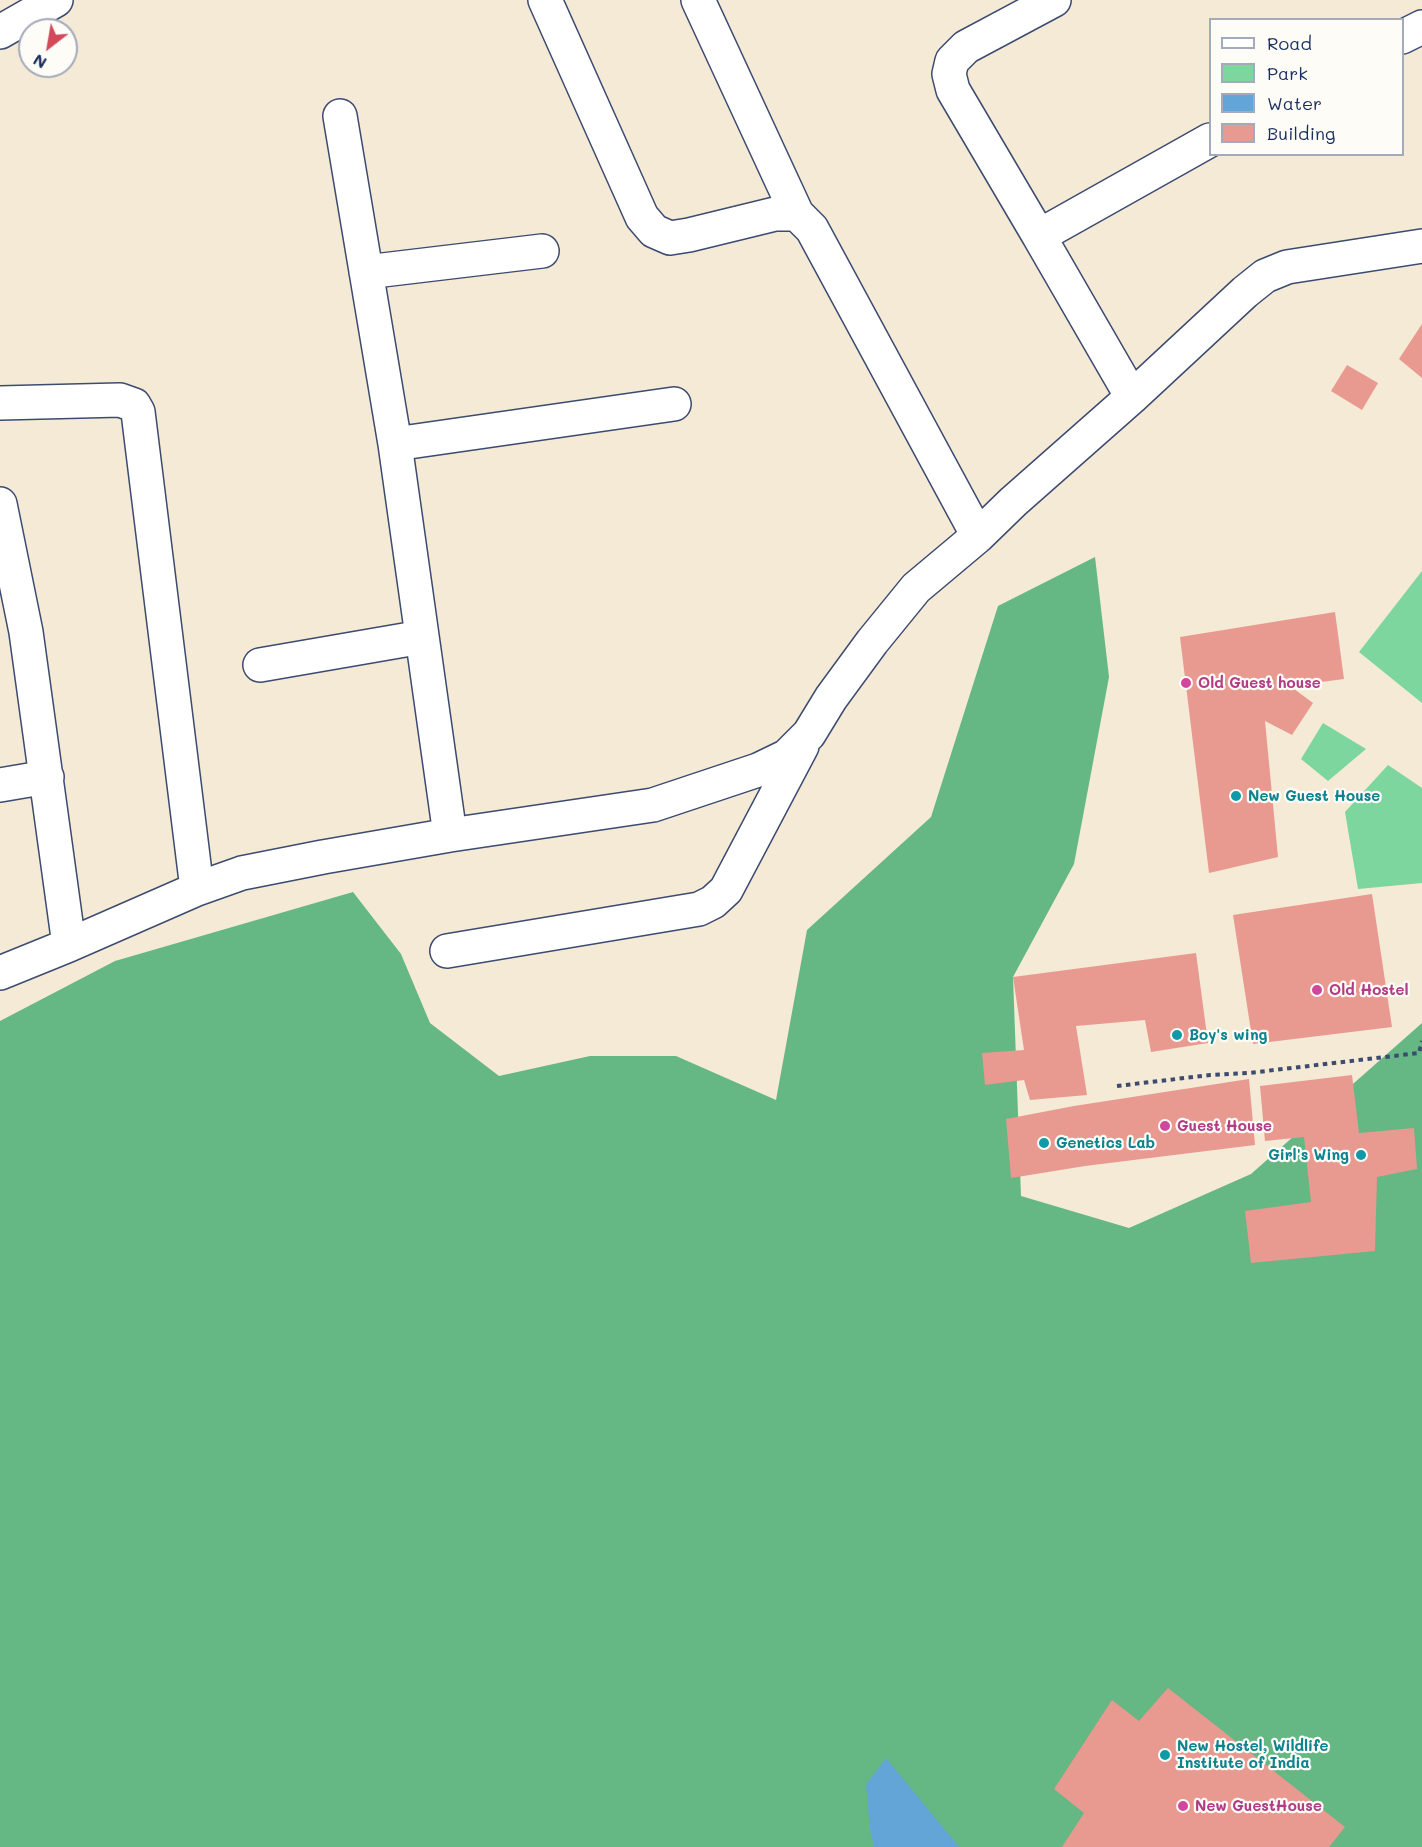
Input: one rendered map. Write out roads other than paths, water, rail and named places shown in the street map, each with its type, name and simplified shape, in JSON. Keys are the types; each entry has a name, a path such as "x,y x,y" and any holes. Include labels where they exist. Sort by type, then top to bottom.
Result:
{"street":[{"path":"0,32 56,0"},
{"path":"544,0 642,217 654,231 670,238 775,214 797,214"},
{"path":"698,0 797,214 812,229 978,536"},
{"path":"1054,0 966,47 952,61 949,74 953,90 1132,397"},
{"path":"1404,36 1422,27"},
{"path":"340,116 395,444 450,835"},
{"path":"1039,236 1209,141"},
{"path":"447,951 699,909 713,902 726,890 809,734 831,698 894,613 916,588 978,536 1264,276 1287,267 1422,246"},
{"path":"366,272 542,251"},
{"path":"0,403 120,400 134,405 138,412 197,889"},
{"path":"395,444 674,404"},
{"path":"0,504 13,634 47,777 69,945"},
{"path":"260,665 422,637"},
{"path":"0,973 197,889 242,873 450,835 653,805 758,771 787,756 809,734"},
{"path":"0,785 47,777"}],"water":[{"path":"886,1758 959,1847 874,1847 866,1785"}],"place":[{"name":"Old Guest house","path":"1186,683"},
{"name":"New Guest House","path":"1236,796"},
{"name":"Old Hostel","path":"1317,990"},
{"name":"Boy's wing","path":"1177,1035"},
{"name":"Guest House","path":"1165,1126"},
{"name":"Genetics Lab","path":"1044,1143"},
{"name":"Girl's Wing","path":"1361,1155"},
{"name":"New Hostel, Wildlife Institute of India","path":"1165,1755"},
{"name":"New GuestHouse","path":"1183,1806"}]}
